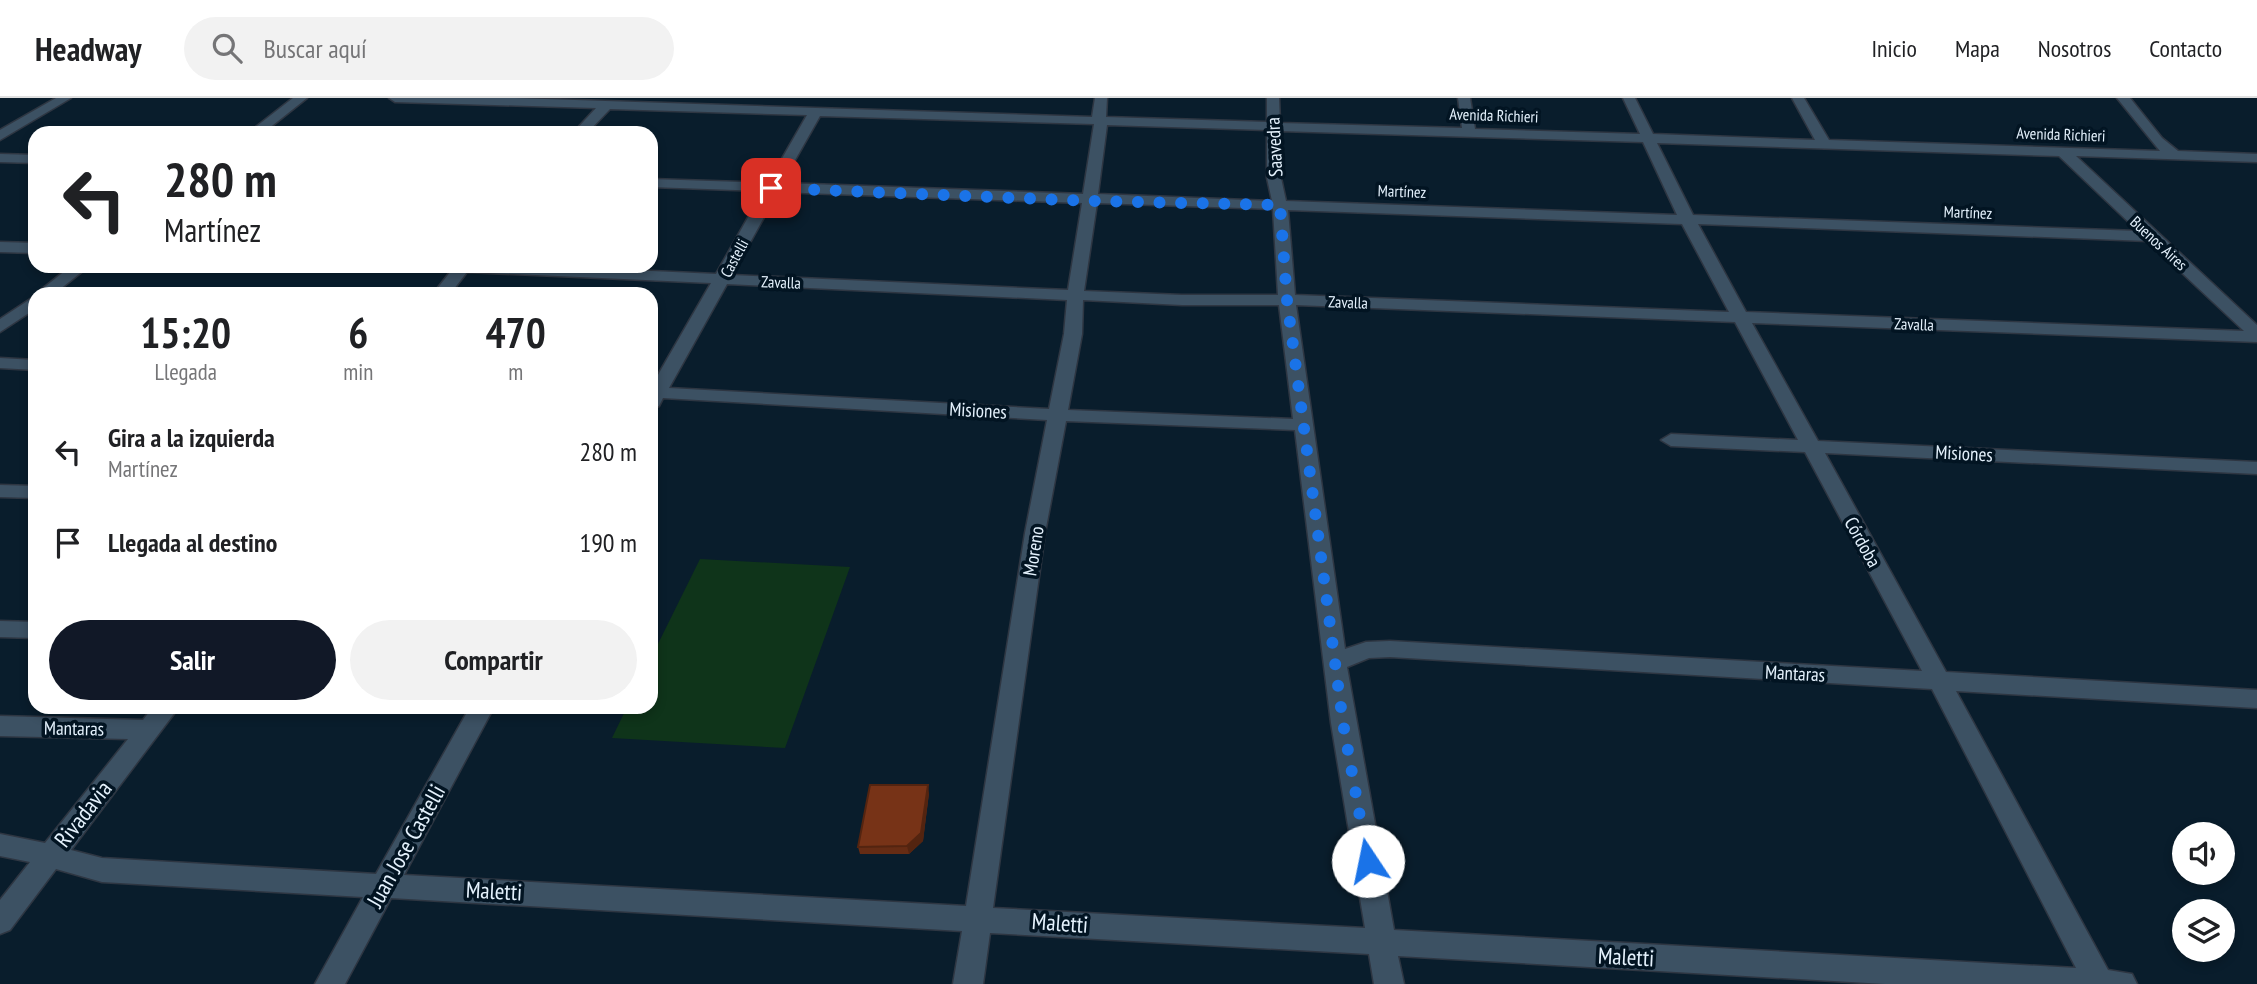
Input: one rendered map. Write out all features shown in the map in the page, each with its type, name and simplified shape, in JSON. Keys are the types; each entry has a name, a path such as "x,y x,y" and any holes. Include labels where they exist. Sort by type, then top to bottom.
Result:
{"street":[{"path":"0,136 65,98"},
{"path":"264,126 301,98"},
{"name":"Avenida Richieri","path":"395,98 606,105 725,103 816,111 927,114 1100,108 1272,125 2257,158"},
{"path":"927,114 934,98"},
{"name":"Saavedra","path":"1273,98 1274,178 1280,205 1287,300 1343,723 1384,943 1389,984"},
{"path":"1464,98 1469,132"},
{"name":"Córdoba","path":"1629,98 1687,219 2107,984"},
{"path":"1798,98 1823,142"},
{"path":"2123,98 2157,141 2174,155"},
{"path":"586,126 606,105"},
{"name":"Moreno","path":"968,984 1035,533 1075,322 1075,295 1101,128 1100,108"},
{"name":"Castelli","path":"658,388 722,280 816,111"},
{"name":"Buenos Aires","path":"2063,152 2257,335"},
{"path":"0,158 28,159"},
{"name":"Martínez","path":"658,183 1091,201 1280,205 2151,236"},
{"path":"0,247 28,248"},
{"path":"53,287 72,273"},
{"path":"447,287 459,273"},
{"name":"Zavalla","path":"583,273 1182,300 1287,300 2257,335"},
{"path":"0,327 28,306"},
{"path":"0,363 28,365"},
{"name":"Misiones","path":"658,396 1305,425"},
{"name":"Misiones","path":"1671,440 2257,468"},
{"path":"0,491 28,492"},
{"path":"0,629 28,630"},
{"name":"Mantaras","path":"1335,663 1366,650 1390,649 2257,699"},
{"name":"Rivadavia","path":"0,921 162,714"},
{"name":"Juan Jose Castelli","path":"330,984 478,714"},
{"name":"Mantaras","path":"0,726 149,730"},
{"name":"Maletti","path":"0,845 102,870 2107,984"}],"green space":[{"path":"700,559 850,567 785,748 612,738 624,714 658,714 658,644"}],"building":[{"path":"870,785 928,785 921,833 907,846 858,847"}],"route":[{"path":"771,188 1091,201 1280,205 1287,300 1343,723 1368,861"}]}
